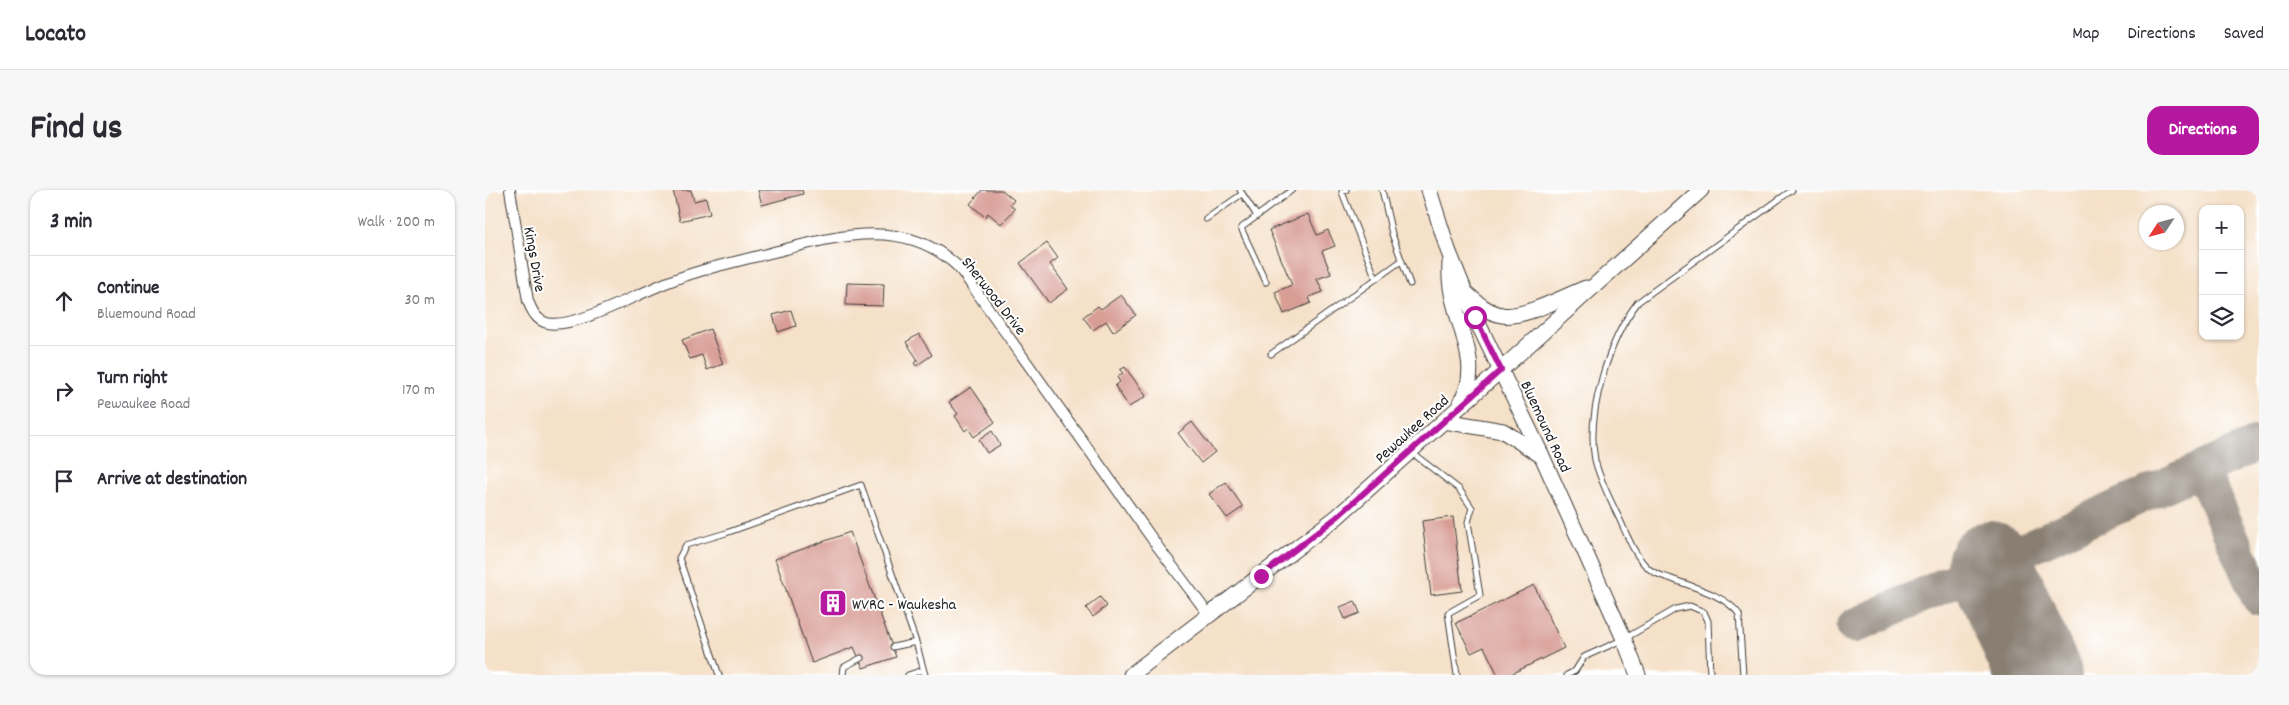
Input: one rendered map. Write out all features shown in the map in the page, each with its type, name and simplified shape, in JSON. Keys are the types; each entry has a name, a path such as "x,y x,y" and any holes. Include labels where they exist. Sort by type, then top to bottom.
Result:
{"main road":[{"name":"Bluemound Road","path":"1429,190 1465,292 1542,456 1624,639 1638,675"},
{"name":"Pewaukee Road","path":"1131,675 1337,517 1701,190"},
{"path":"1450,254 1451,289 1470,365 1468,387 1448,418 1503,431 1542,456"},
{"path":"1465,292 1490,311 1506,316 1527,311 1595,284"}],"street":[{"name":"Kings Drive","path":"510,190 528,301 534,314 546,322 554,323 579,319"},
{"name":"Sherwood Drive","path":"579,319 663,284 705,269 848,235 893,236 929,247 955,264 976,291 1158,547 1209,615"}],"lane":[{"path":"1266,282 1241,228 1292,190"},
{"path":"1346,190 1342,192 1376,279"},
{"path":"1382,190 1401,261 1410,284"},
{"path":"1743,675 1739,614 1735,608 1718,598 1660,575 1646,567 1629,540 1608,496 1595,461 1593,438 1602,381 1613,347 1626,317 1638,302 1792,190"},
{"path":"1206,219 1241,192 1257,216"},
{"path":"1271,354 1401,261"},
{"path":"1411,451 1459,489 1472,508 1468,522 1481,595 1479,598 1448,613 1457,675"},
{"path":"719,675 679,558 686,545 861,486 916,642 924,672 908,675"},
{"path":"1567,675 1575,671 1584,656 1624,639 1676,610 1690,606 1703,612 1708,621 1709,675"},
{"path":"893,647 916,642"},
{"path":"843,675 844,667 861,658"}],"building":[{"path":"673,190 691,190 694,201 706,198 710,214 680,221"},
{"path":"758,190 802,190 803,194 762,205"},
{"path":"982,190 1002,190 1014,200 1010,205 1015,209 1001,224 988,213 985,217 970,204"},
{"path":"1308,214 1317,235 1328,230 1335,246 1322,251 1331,274 1317,279 1323,292 1309,297 1311,303 1284,314 1275,292 1292,285 1269,230"},
{"path":"1047,243 1058,258 1050,264 1068,289 1049,303 1020,263"},
{"path":"847,283 884,284 883,306 846,305"},
{"path":"1121,295 1136,315 1113,332 1106,321 1093,330 1083,317 1098,306 1101,309"},
{"path":"791,310 796,326 778,332 773,315"},
{"path":"710,329 723,364 707,370 702,355 690,359 682,340"},
{"path":"919,334 932,355 916,366 914,363 918,360 906,342"},
{"path":"1125,367 1146,396 1129,407 1115,386 1120,382 1117,377 1123,373 1120,370"},
{"path":"971,387 995,422 974,437 968,428 965,431 955,416 958,414 949,402"},
{"path":"1192,422 1215,452 1201,463 1178,433"},
{"path":"992,431 1000,445 987,453 979,440"},
{"path":"1226,482 1243,507 1227,518 1209,494"},
{"path":"1453,517 1462,591 1431,595 1422,521"},
{"name":"WVRC - Waukesha","path":"850,532 896,657 863,668 854,647 812,663 775,559"},
{"path":"1534,585 1564,648 1509,675 1498,675 1484,647 1471,653 1456,623"},
{"path":"1100,597 1107,606 1093,617 1086,608"},
{"path":"1355,601 1360,613 1345,619 1340,607"}],"taxiway":[{"path":"1854,626 2259,443"},
{"path":"2201,469 2259,598"}],"runway":[{"path":"1990,564 2039,675"}],"place":[{"name":"WVRC - Waukesha","path":"833,603"}],"route":[{"path":"1261,576 1337,517 1501,370 1475,317"}]}
